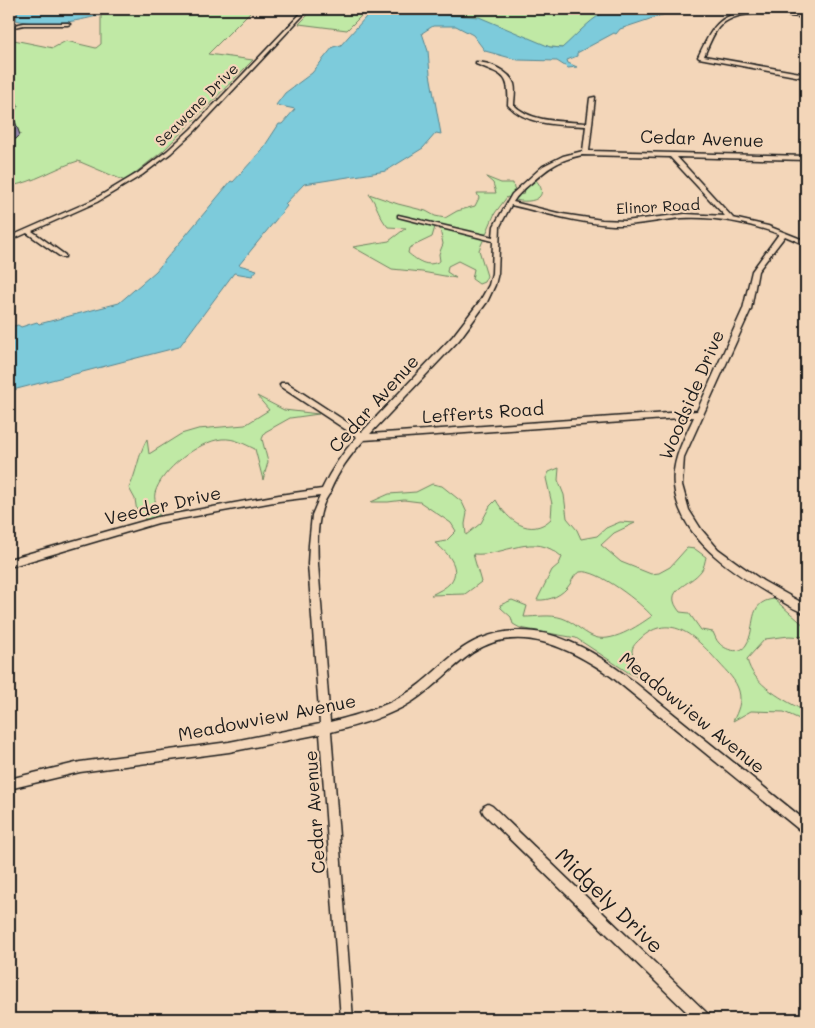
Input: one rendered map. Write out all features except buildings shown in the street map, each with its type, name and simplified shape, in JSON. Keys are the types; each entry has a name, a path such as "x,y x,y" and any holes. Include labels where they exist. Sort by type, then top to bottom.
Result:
{"street":[{"name":"Seawane Drive","path":"9,239 64,216 112,191 140,174 169,152 193,130 307,9"},
{"path":"806,17 764,12 729,18 717,26 701,57 806,76"},
{"path":"9,27 26,24 68,24"},
{"path":"478,63 499,72 510,80 512,89 511,105 525,116 590,125"},
{"path":"586,152 594,98"},
{"name":"Cedar Avenue","path":"347,1019 313,544 316,515 338,468 363,437 456,338 483,302 492,285 495,273 497,226 509,203 520,188 540,171 565,157 586,152 806,158"},
{"path":"672,155 730,218"},
{"name":"Elinor Road","path":"509,203 572,217 614,222 642,222 694,216 730,218 804,242"},
{"path":"400,216 496,240"},
{"path":"28,231 63,256"},
{"name":"Woodside Drive","path":"783,234 755,271 747,308 698,414 680,456 676,473 680,499 688,517 707,544 726,561 750,578 806,610"},
{"path":"804,242 806,234"},
{"path":"284,385 363,437"},
{"name":"Lefferts Road","path":"363,437 698,414"},
{"name":"Veeder Drive","path":"9,563 158,520 279,498 327,492"},
{"name":"Meadowview Avenue","path":"9,784 72,768 190,752 325,727 367,717 401,703 424,687 467,651 490,640 504,636 546,637 565,643 588,654 616,674 806,828"},
{"name":"Midgely Drive","path":"488,810 704,1019"}],"green space":[{"path":"101,9 253,9 208,54 253,60 163,151 125,181 78,161 27,182 9,186 9,39 53,48 66,41 96,48 101,44"},
{"path":"314,9 335,9 364,13 347,30 299,24"},
{"path":"448,9 612,9 584,29 563,48 550,47 442,14"},
{"path":"486,177 501,183 513,183 514,189 522,195 529,184 535,179 540,186 541,192 535,200 529,201 514,200 507,197 495,213 479,250 487,276 484,282 479,284 472,279 474,269 458,261 448,266 447,272 456,278 392,269 353,247 389,241 406,228 388,227 369,194 445,218 457,211 475,206 479,198 477,193 496,193 493,183","holes":["439,224 443,244 439,254 440,261 435,263 423,263 408,253 409,248 432,237 435,227"]},
{"path":"257,396 284,410 319,414 290,418 265,432 262,439 268,462 263,480 255,449 231,439 213,441 182,458 159,484 155,496 161,523 145,519 137,512 135,499 129,488 147,439 149,454 181,434 198,429 245,425 269,410"},
{"path":"559,468 558,480 564,495 567,518 577,530 581,539 597,536 606,528 620,522 635,523 614,533 601,545 621,562 651,574 659,573 670,567 687,548 695,549 706,557 701,571 675,593 675,604 680,612 689,613 701,630 713,632 718,642 725,648 736,651 746,645 756,610 765,601 774,599 806,627 806,637 789,636 765,639 747,659 750,669 763,684 780,697 806,712 806,722 784,712 751,711 733,721 740,703 738,687 728,673 702,645 683,631 662,627 651,631 633,646 633,655 645,680 629,673 576,638 520,628 513,624 511,617 500,605 512,600 527,606 524,617 548,616 562,618 588,634 599,638 607,638 624,633 652,616 619,588 588,572 576,574 567,588 556,596 537,600 552,570 559,564 562,557 551,549 530,545 485,554 473,554 481,582 465,594 431,595 447,586 454,576 454,565 444,550 435,543 446,541 456,531 451,523 420,502 404,500 371,502 389,494 416,492 432,484 442,486 462,502 467,513 466,535 481,523 490,506 496,500 513,520 527,527 535,527 543,525 551,519 552,504 546,478 549,472"}],"water":[{"path":"18,9 101,9 100,15 91,18 70,22 36,23 16,20"},
{"path":"373,9 448,9 443,14 479,17 550,47 562,48 598,16 612,9 680,9 620,29 616,34 614,33 577,53 577,56 567,60 568,63 577,67 568,68 557,61 518,60 485,51 473,35 456,26 433,26 422,33 428,51 430,74 441,134 436,133 423,148 386,171 304,184 285,204 287,206 239,265 257,270 252,276 234,273 179,347 9,391 9,327 18,325 21,327 37,322 39,324 119,303 156,271 231,181 233,182 262,150 279,124 282,124 295,109 276,105 285,93 312,73 333,47 341,45"}]}
